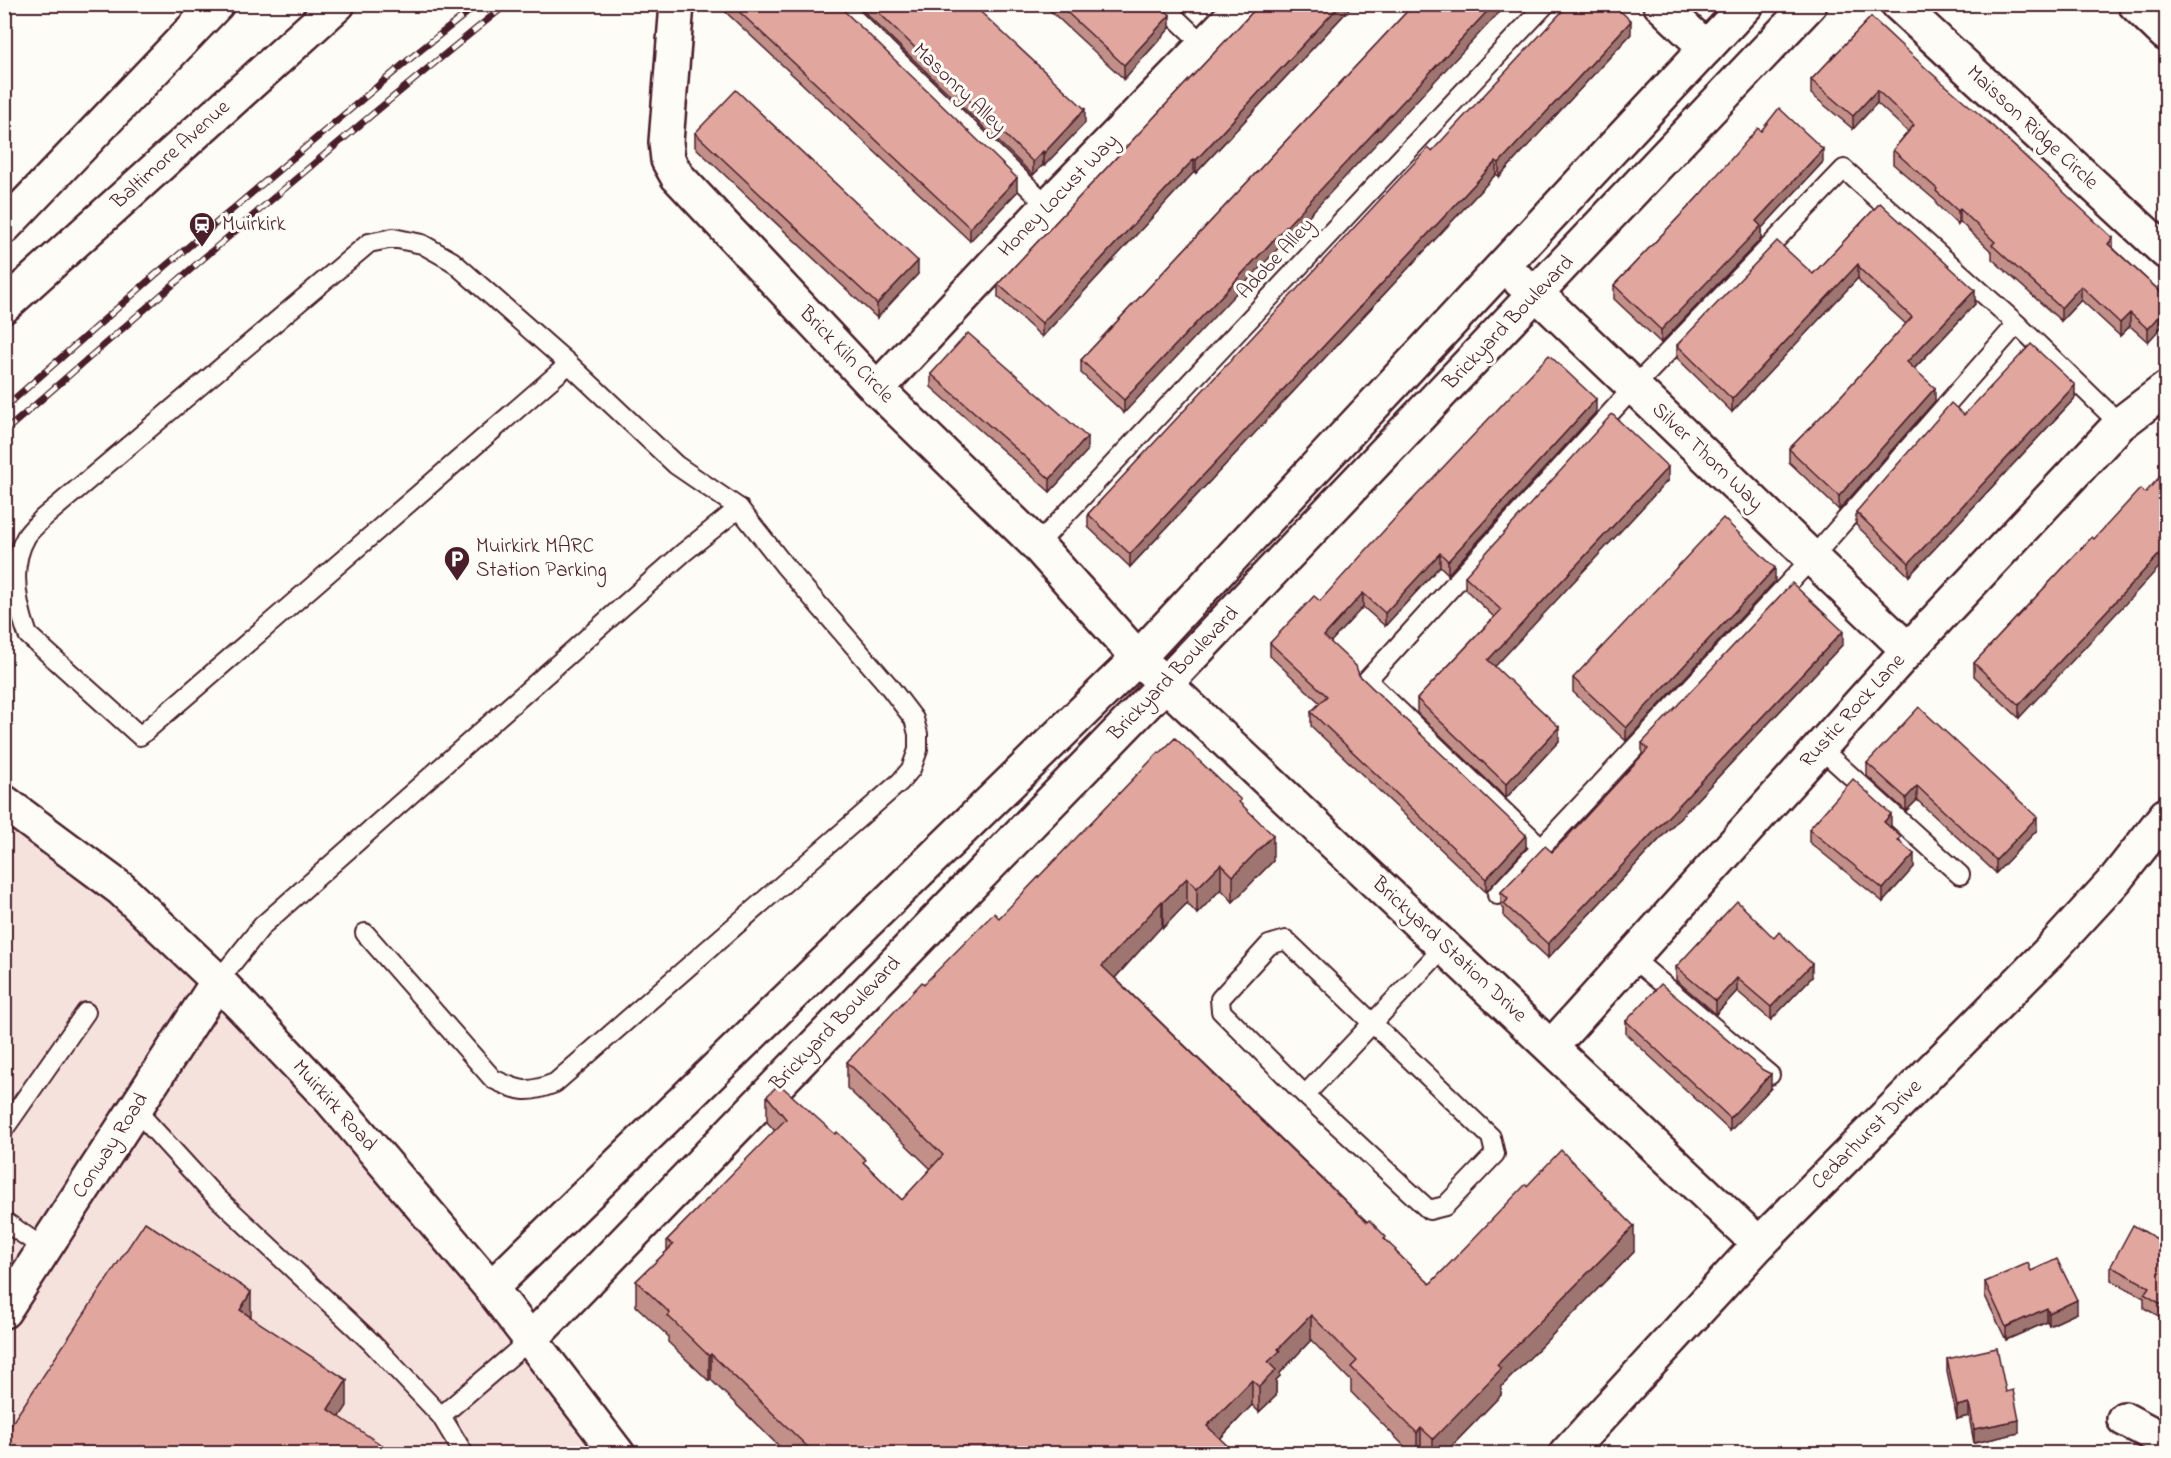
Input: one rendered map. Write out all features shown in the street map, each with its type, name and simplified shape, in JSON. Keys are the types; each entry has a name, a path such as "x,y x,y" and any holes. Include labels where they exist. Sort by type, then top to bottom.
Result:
{"street":[{"path":"4,227 218,4"},
{"name":"Baltimore Avenue","path":"4,306 338,4"},
{"name":"Brick Kiln Circle","path":"677,4 666,142 668,160 677,176 877,390 1037,545 1138,658"},
{"name":"Honey Locust Way","path":"877,390 1048,206 1244,4"},
{"path":"1660,4 1706,48"},
{"name":"Brickyard Boulevard","path":"491,1288 1138,658 1747,4"},
{"name":"Brickyard Boulevard","path":"531,1339 1166,683 1810,4"},
{"name":"Maisson Ridge Circle","path":"1898,4 2166,252"},
{"path":"2134,4 2166,34"},
{"name":"Silver Thorn Way","path":"1503,267 1537,294 1908,650"},
{"name":"Rustic Rock Lane","path":"1551,1047 1908,650 2120,424 2166,389"},
{"name":"Brickyard Station Drive","path":"1138,658 1759,1244"},
{"name":"Muirkirk Road","path":"4,802 121,889 218,981 332,1101 491,1288 618,1454"},
{"name":"Cedarhurst Drive","path":"1566,1454 1759,1244 2048,953 2115,880 2166,815"},
{"name":"Conway Road","path":"4,1311 218,981"},
{"path":"2124,1419 2166,1441"}],"lane":[{"name":"Masonry Alley","path":"839,4 1048,206"},
{"path":"1161,4 1205,46"},
{"name":"Adobe Alley","path":"1037,545 1546,4"},
{"path":"1542,848 1367,680 1634,387 1844,169 2017,324 2120,424"},
{"path":"365,933 493,1079 513,1089 533,1092 555,1083 900,782 911,769 918,750 918,734 914,719 739,508 676,465 569,364 452,261 422,244 393,238 369,243 42,519 26,537 19,557 15,586 20,612 28,635 140,736 569,364"},
{"path":"1497,895 1812,558 2017,324"},
{"path":"218,981 263,925 683,553 739,508"},
{"path":"1820,748 1960,875"},
{"path":"1286,940 1374,1022 1491,1137 1494,1154 1445,1206 1429,1210 1305,1095 1221,1011 1220,999 1269,945 1286,940"},
{"path":"1305,1095 1445,946"},
{"path":"1631,957 1770,1075"},
{"path":"4,1129 86,1012"},
{"path":"135,1110 210,1191 372,1342 441,1416 464,1454"},
{"path":"4,1221 45,1249"},
{"path":"441,1416 531,1339"}],"shaded area":[{"path":"4,802 218,981 619,1453 5,1453"}],"building":[{"path":"731,4 837,4 1017,178 970,228"},
{"path":"870,4 972,4 1085,109 1033,162"},
{"path":"1058,4 1160,4 1170,15 1124,65"},
{"path":"1260,4 1341,4 1042,323 998,284"},
{"path":"1414,4 1494,4 1124,400 1081,360"},
{"path":"1569,4 1613,4 1631,21 1499,163 1496,161 1130,554 1088,514 1428,148 1432,151"},
{"path":"1871,17 2113,238 2108,244 2166,297 2166,309 2148,329 2130,313 2120,323 2081,286 2061,308 1992,245 1995,242 1960,209 1958,211 1893,150 1914,125 1877,90 1853,116 1811,80"},
{"path":"736,90 918,261 877,304 695,133"},
{"path":"1779,108 1823,149 1756,221 1761,226 1661,330 1614,285 1697,198 1758,128 1761,131"},
{"path":"1880,203 1975,290 1907,362 1935,388 1839,496 1789,449 1840,397 1912,317 1861,270 1858,264 1732,399 1677,345 1777,241 1813,274"},
{"path":"968,333 1087,437 1050,479 931,374"},
{"path":"2031,344 2075,385 1909,563 1856,512 1951,403 1964,415"},
{"path":"1549,355 1596,399 1448,561 1440,553 1385,613 1363,593 1324,636 1356,666 1359,675 1526,835 1486,879 1311,712 1327,696 1270,643 1314,596 1320,601"},
{"path":"1612,414 1668,467 1488,660 1559,727 1506,784 1417,699 1501,610 1465,576"},
{"path":"2166,470 2166,547 2019,705 1974,663 2092,537 2094,539 2140,489 2145,493"},
{"path":"1723,518 1775,568 1626,728 1573,678"},
{"path":"1792,583 1843,631 1548,944 1504,904 1508,899 1501,892 1545,846 1552,852 1567,837 1648,749 1642,743"},
{"path":"1919,707 2037,817 1996,860 1917,786 1906,798 1867,763"},
{"path":"1175,738 1241,800 1239,802 1273,835 1233,876 1221,864 1197,888 1187,878 1162,901 1102,966 1367,1222 1369,1220 1386,1237 1384,1239 1395,1251 1430,1284 1561,1150 1634,1226 1497,1365 1501,1369 1433,1439 1421,1428 1417,1433 1351,1367 1357,1361 1311,1315 1268,1362 1276,1370 1259,1387 1252,1380 1207,1426 1236,1454 809,1454 812,1451 711,1354 709,1356 668,1316 670,1313 636,1281 673,1245 667,1240 786,1119 767,1096 779,1084 835,1134 837,1132 866,1160 863,1162 902,1200 943,1155 847,1062 922,982 924,984 994,913 999,918"},
{"path":"1853,779 1891,814 1884,822 1901,837 1898,840 1914,854 1883,889 1809,829"},
{"path":"1737,901 1774,938 1779,932 1812,964 1771,1007 1737,978 1716,1001 1676,967"},
{"path":"1661,984 1763,1070 1771,1074 1730,1118 1626,1021"},
{"path":"145,1222 251,1292 240,1310 347,1380 328,1409 395,1454 4,1453 4,1435"},
{"path":"2133,1225 2166,1244 2166,1307 2144,1294 2149,1287 2111,1266"},
{"path":"2057,1259 2077,1300 2049,1313 2047,1308 2006,1327 1985,1282 2028,1263 2031,1271"},
{"path":"1997,1348 2006,1392 2013,1390 2019,1420 1974,1429 1969,1403 1957,1406 1947,1359"}],"railway":[{"path":"4,408 155,275 412,57 478,4"},
{"path":"4,432 316,162 507,4"}],"place":[{"name":"Muirkirk","path":"202,248"},
{"name":"Muirkirk MARC Station Parking","path":"457,582"}]}
